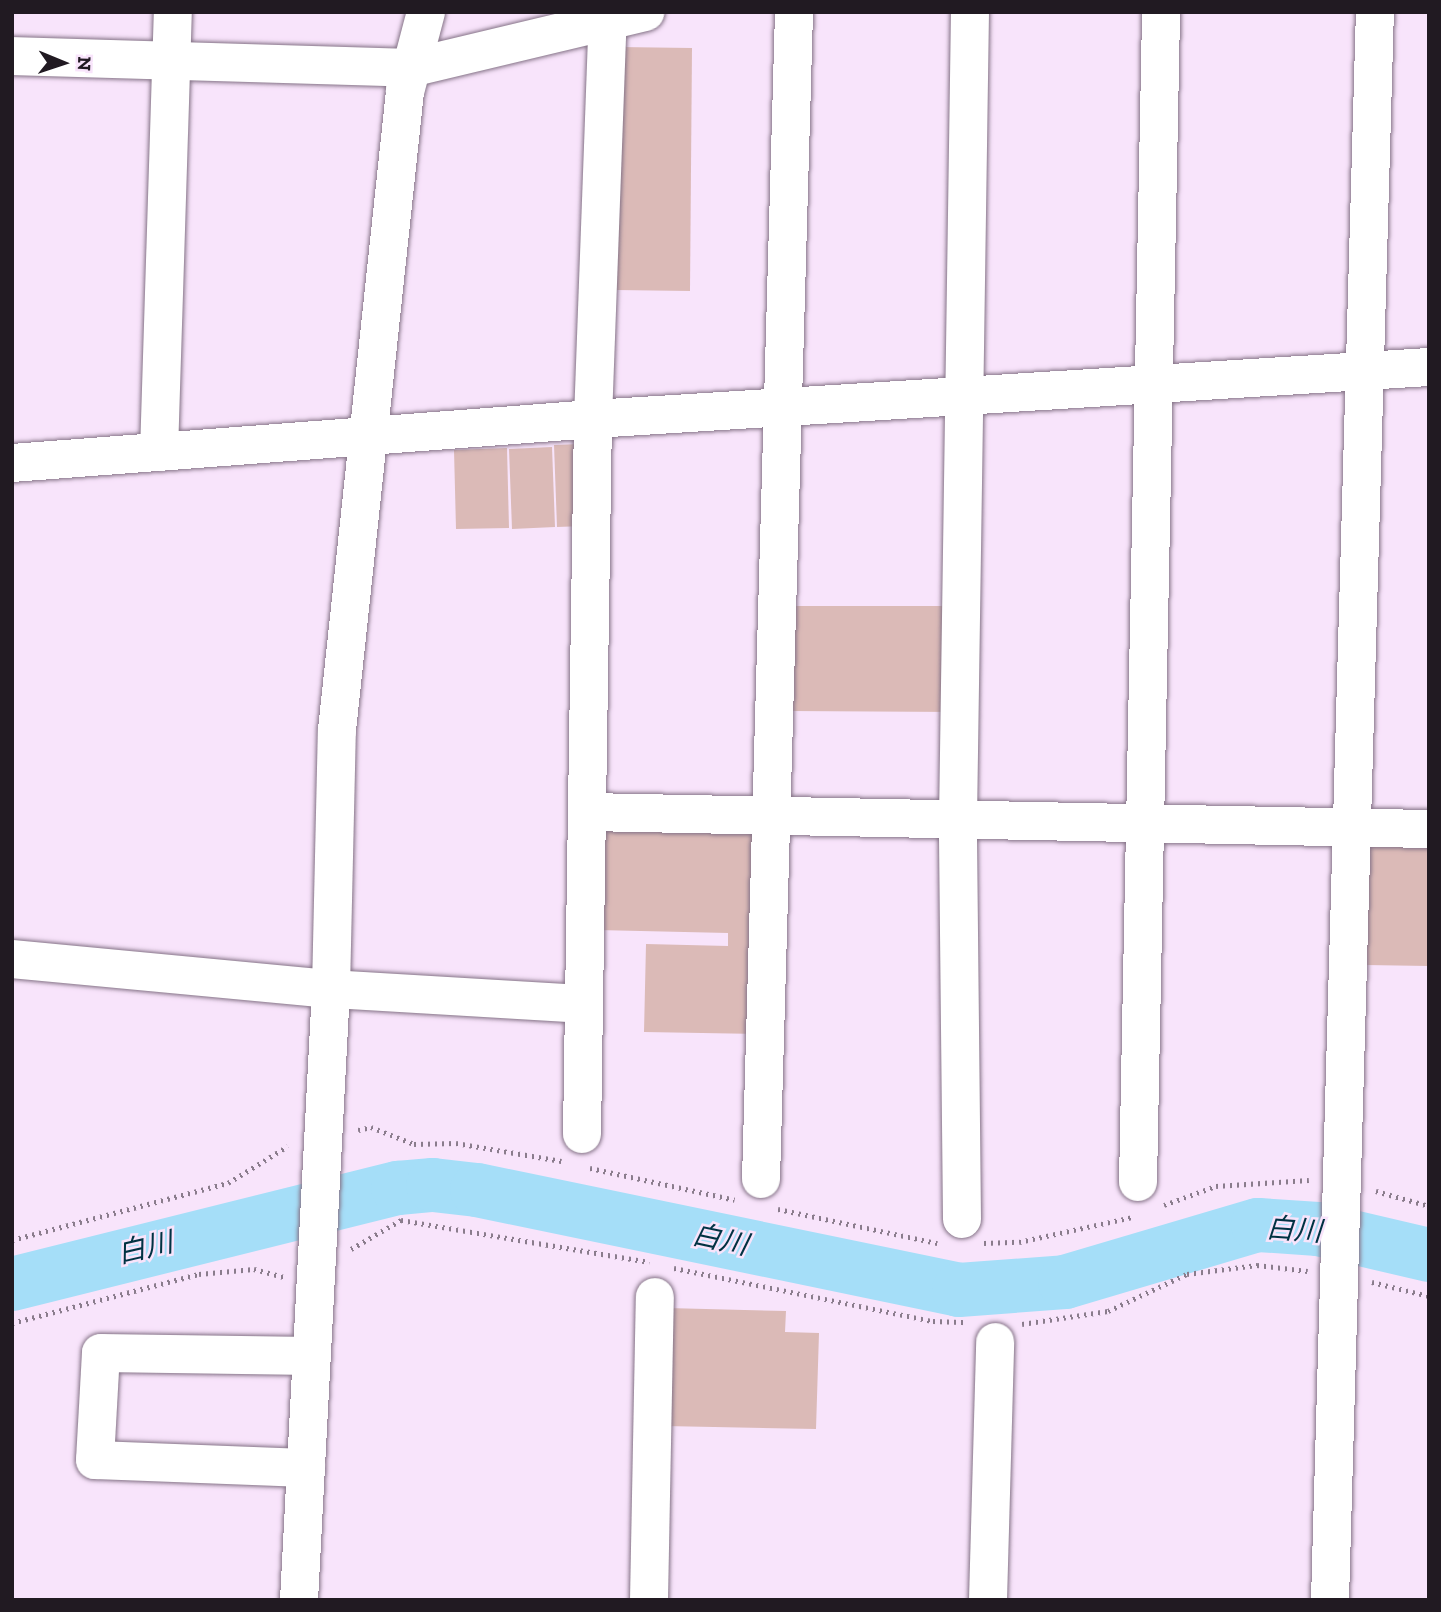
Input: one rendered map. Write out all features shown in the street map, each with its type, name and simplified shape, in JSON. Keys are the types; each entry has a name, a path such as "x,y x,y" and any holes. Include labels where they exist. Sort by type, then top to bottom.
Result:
{"street":[{"path":"159,452 173,12"},
{"path":"299,1600 331,989 337,730 411,68 426,12"},
{"path":"12,56 411,68 608,17 645,12"},
{"path":"754,1195 770,816 780,408 794,12"},
{"path":"962,1235 958,820 970,12"},
{"path":"1146,1201 1144,824 1161,12"},
{"path":"1330,1600 1375,12"},
{"path":"577,1154 584,1004 593,419 608,17"},
{"path":"12,463 593,419 964,400 1429,367"},
{"path":"587,812 1429,829"},
{"path":"12,959 331,989 584,1004"},
{"path":"649,1600 655,1297"},
{"path":"989,1600 995,1342"},
{"path":"306,1468 96,1460 96,1447 101,1353 311,1356"}],"path":[{"path":"12,1240 228,1183 276,1150 323,1142 370,1127 414,1144 456,1143 577,1154 754,1195 962,1235 1109,1226 1146,1201 1216,1186 1266,1179 1340,1189 1429,1206"},
{"path":"1338,1268 1429,1296"}],"building":[{"path":"619,47 692,48 690,291 616,290"},
{"path":"581,444 584,526 557,527 554,445"},
{"path":"552,447 555,527 512,529 509,449"},
{"path":"507,448 509,528 456,529 454,450"},
{"path":"789,606 956,606 956,712 788,711"},
{"path":"600,819 766,824 760,1034 644,1032 646,944 728,946 728,933 597,930"},
{"path":"1367,843 1429,844 1429,966 1365,965"},
{"path":"667,1308 786,1311 785,1332 819,1333 816,1429 664,1426"}],"waterway":[{"name":"白川","path":"12,1284 398,1188 433,1185 477,1190 959,1290 1065,1282 1258,1225 1318,1229 1429,1255"}]}
